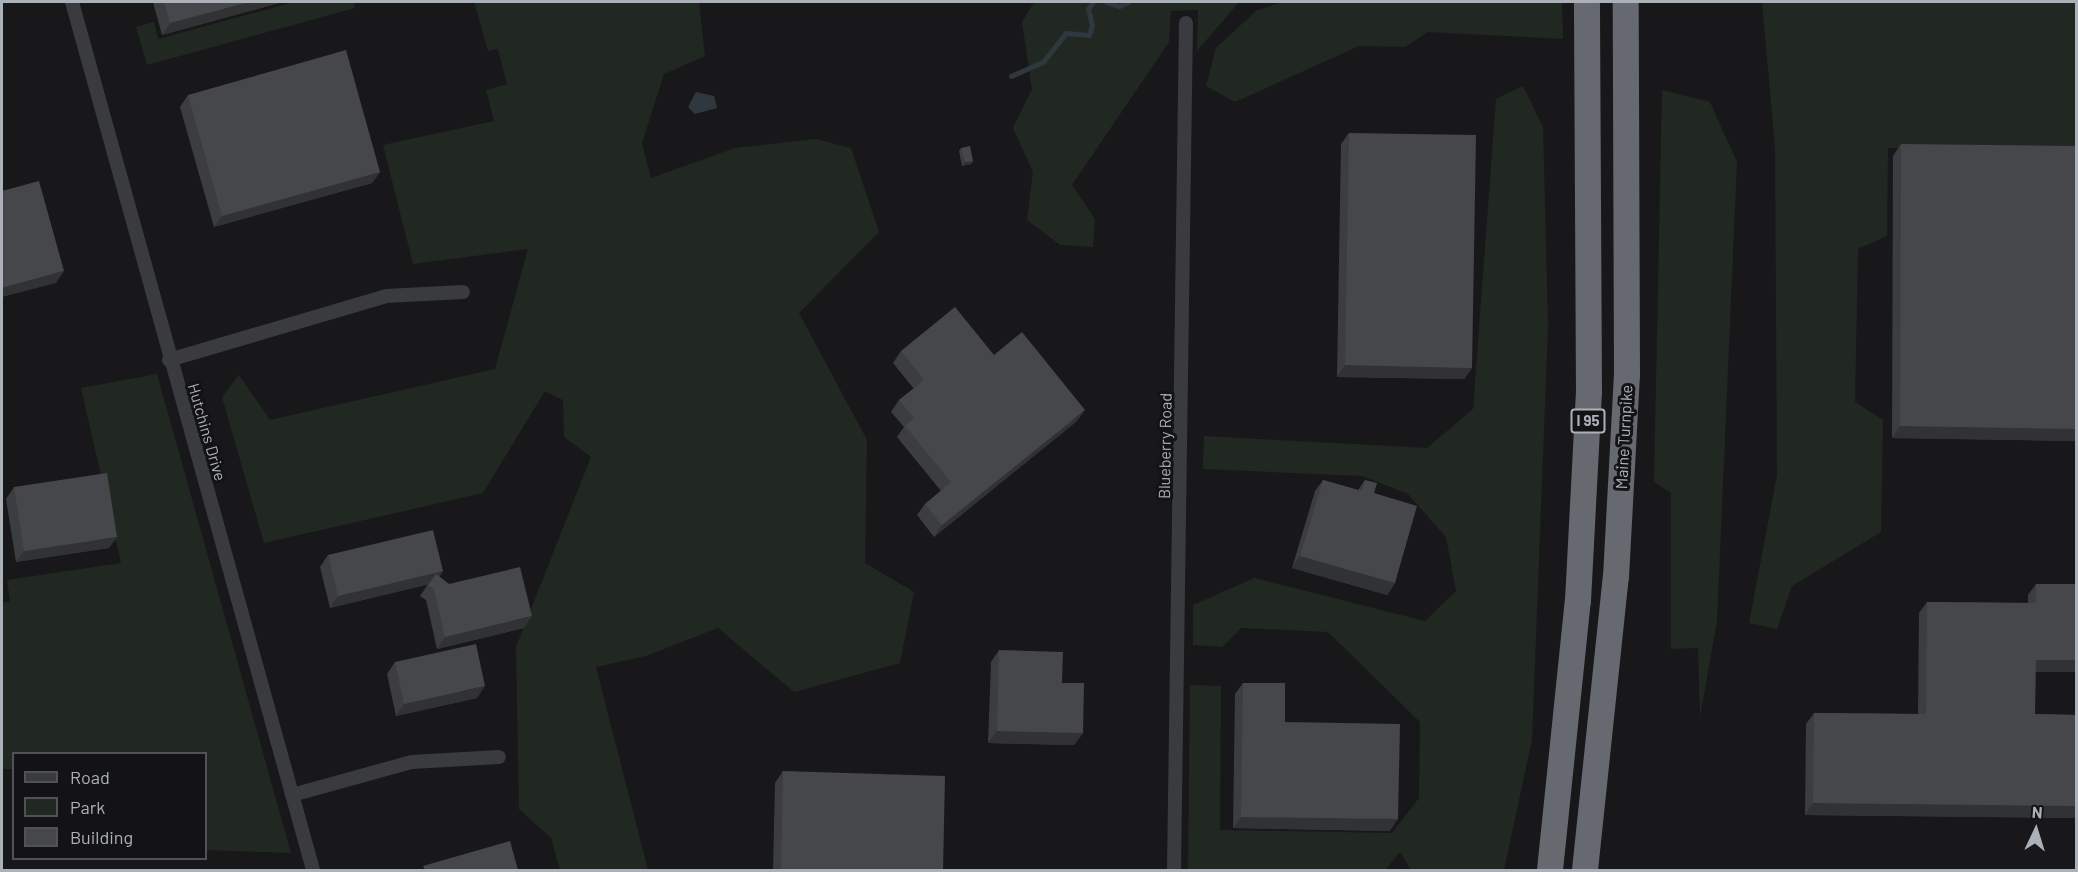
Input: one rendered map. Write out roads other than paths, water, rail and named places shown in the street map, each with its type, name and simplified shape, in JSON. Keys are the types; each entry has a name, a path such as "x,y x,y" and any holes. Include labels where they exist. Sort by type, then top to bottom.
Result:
{"highway":[{"name":"I 95","path":"1550,870 1578,601 1590,393 1587,2"},
{"name":"Maine Turnpike","path":"1585,870 1616,577 1627,375 1626,2"}],"street":[{"name":"Hutchins Drive","path":"72,2 169,360 313,870"},
{"name":"Blueberry Road","path":"1174,870 1186,23"},
{"path":"169,360 386,296 463,292"},
{"path":"292,795 412,762 499,757"}],"waterway":[{"path":"1011,76 1043,62 1066,33 1089,35 1092,25 1088,9 1093,2"},
{"path":"1106,2 1119,6 1128,2"}]}
